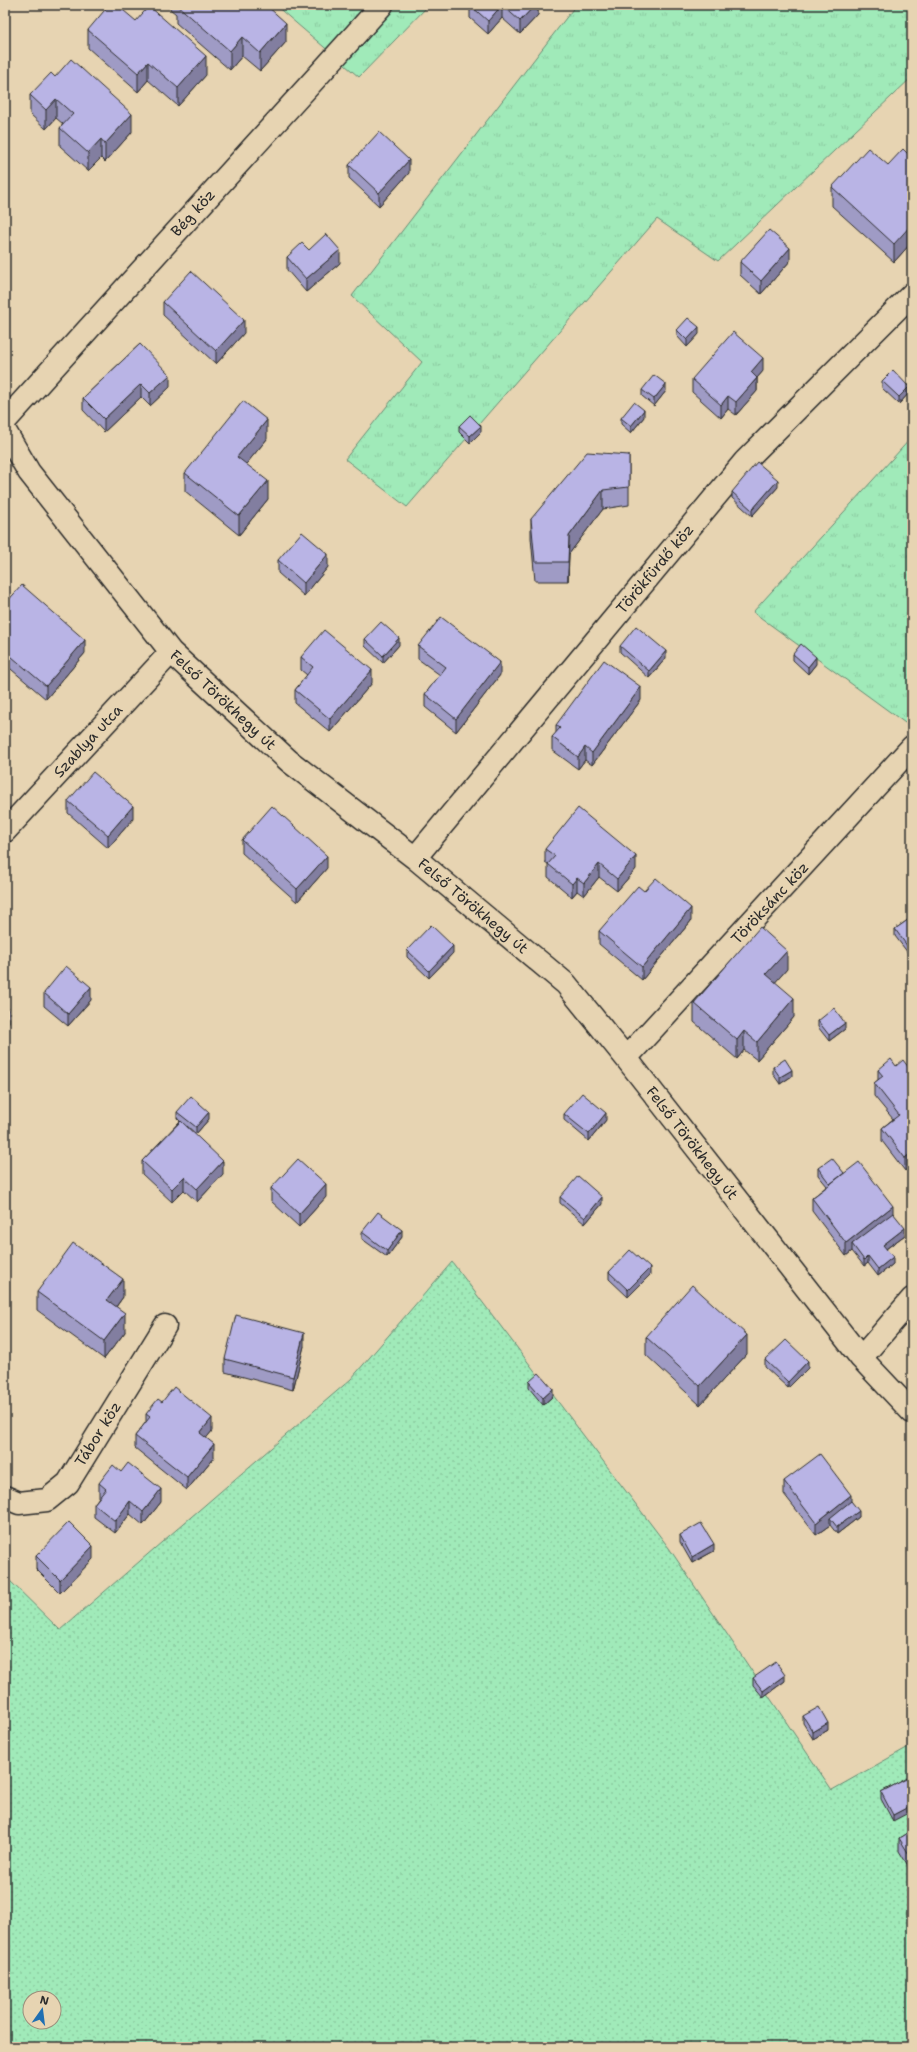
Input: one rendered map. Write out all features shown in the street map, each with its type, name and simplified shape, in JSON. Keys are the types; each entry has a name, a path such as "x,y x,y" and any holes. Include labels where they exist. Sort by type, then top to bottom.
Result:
{"street":[{"name":"Bég köz","path":"5,421 382,5"},
{"name":"Törökfürdő köz","path":"415,858 745,461 912,294"},
{"name":"Felső Törökhegy út","path":"5,431 29,472 171,652 289,761 415,858 566,984 626,1058 861,1358 912,1412"},
{"name":"Szablya utca","path":"5,831 171,652"},
{"name":"Töröksánc köz","path":"626,1058 912,747"},
{"path":"861,1358 912,1299"},
{"name":"Tábor köz","path":"5,1497 19,1503 47,1500 68,1483 166,1326"}],"green space":[{"path":"275,5 429,5 359,77"},
{"path":"576,5 912,5 912,77 718,261 657,219 407,507 345,459 422,362 352,296"},
{"path":"912,437 912,728 753,612"},
{"path":"452,1262 669,1548 832,1790 912,1745 912,2047 5,2047 5,1576 60,1630 351,1379"}],"building":[{"path":"109,5 117,5 136,21 149,6 206,56 178,88 148,62 138,73 88,30"},
{"path":"177,5 266,5 286,23 260,53 242,37 230,51"},
{"path":"470,5 502,5 488,21"},
{"path":"502,5 535,5 520,21"},
{"path":"71,59 132,114 105,144 101,139 88,153 60,128 73,114 56,99 46,110 30,95 51,73 55,77"},
{"path":"379,132 409,160 379,193 349,165"},
{"path":"868,148 888,165 903,149 912,158 912,214 910,217 912,219 912,224 894,244 832,187"},
{"path":"769,230 790,248 761,281 740,262"},
{"path":"326,234 340,250 306,279 287,257 302,243 309,250"},
{"path":"191,271 244,320 216,351 163,302"},
{"path":"688,318 699,327 687,340 677,330"},
{"path":"733,332 763,358 751,372 757,378 736,402 728,396 721,405 692,379"},
{"path":"140,344 170,375 150,393 141,384 104,419 83,398"},
{"path":"893,370 909,387 899,397 882,381"},
{"path":"654,375 666,384 654,399 642,390"},
{"path":"243,401 267,420 237,457 268,481 239,516 185,473"},
{"path":"634,402 644,410 631,426 621,418"},
{"path":"470,415 481,426 470,436 459,426"},
{"path":"587,452 629,455 629,487 603,490 569,536 568,562 535,562 531,519"},
{"path":"757,462 778,480 752,510 732,492"},
{"path":"302,532 328,554 304,583 278,560"},
{"path":"22,585 85,640 46,686 5,651 5,604"},
{"path":"441,617 500,662 456,719 425,694 446,667 418,646"},
{"path":"381,622 399,638 383,656 365,639"},
{"path":"636,626 666,651 649,671 620,646"},
{"path":"324,630 372,670 330,719 295,690 313,667 301,657"},
{"path":"801,644 816,657 808,667 793,654"},
{"path":"604,660 641,687 592,753 585,747 578,757 552,737 560,728 556,725"},
{"path":"93,772 133,806 108,835 68,801"},
{"path":"272,806 327,856 297,889 242,840"},
{"path":"578,808 636,856 617,879 599,864 584,883 577,878 572,884 548,864 555,856 545,849"},
{"path":"656,878 691,908 642,967 599,931 638,886 644,891"},
{"path":"912,917 912,944 908,947 895,929"},
{"path":"431,925 453,946 429,971 407,950"},
{"path":"760,927 787,951 766,974 794,998 757,1042 744,1031 737,1040 694,1003"},
{"path":"66,966 91,987 68,1014 44,993"},
{"path":"5,1005 9,1009 5,1014"},
{"path":"834,1008 845,1023 829,1035 818,1021"},
{"path":"785,1059 792,1070 780,1077 773,1067"},
{"path":"891,1059 896,1066 903,1060 912,1072 912,1152 905,1158 882,1128 899,1115 874,1083 883,1076 878,1070"},
{"path":"582,1093 606,1113 589,1134 564,1114"},
{"path":"191,1096 209,1112 196,1127 177,1112"},
{"path":"181,1121 223,1161 197,1189 184,1177 172,1189 142,1161"},
{"path":"832,1158 844,1173 830,1184 818,1168"},
{"path":"298,1159 326,1184 299,1214 271,1188"},
{"path":"859,1162 893,1206 846,1243 812,1198"},
{"path":"578,1176 602,1197 585,1218 560,1197"},
{"path":"378,1212 402,1230 387,1251 362,1232"},
{"path":"893,1213 905,1228 883,1245 893,1257 878,1269 868,1256 864,1260 852,1244"},
{"path":"73,1243 123,1279 107,1300 125,1313 104,1341 37,1292"},
{"path":"630,1250 650,1268 628,1290 609,1272"},
{"path":"692,1285 747,1335 700,1386 646,1337"},
{"path":"236,1315 304,1333 293,1377 225,1359"},
{"path":"786,1340 808,1361 788,1382 765,1360"},
{"path":"539,1373 553,1389 543,1398 529,1382"},
{"path":"174,1387 212,1418 200,1433 214,1444 187,1477 135,1436 150,1417 146,1414 158,1399 162,1402"},
{"path":"820,1454 851,1495 816,1523 784,1481"},
{"path":"128,1463 161,1489 143,1512 130,1501 115,1521 94,1504 106,1489 99,1483 113,1465 121,1472"},
{"path":"851,1501 859,1511 837,1527 830,1518"},
{"path":"69,1522 93,1546 60,1580 36,1556"},
{"path":"701,1523 714,1544 692,1557 680,1535"},
{"path":"776,1662 785,1675 763,1691 753,1678"},
{"path":"819,1707 828,1723 813,1732 803,1716"},
{"path":"910,1777 912,1782 912,1805 893,1815 881,1792"},
{"path":"912,1830 912,1859 899,1838"},
{"path":"48,2043 56,2047 45,2047"}]}
